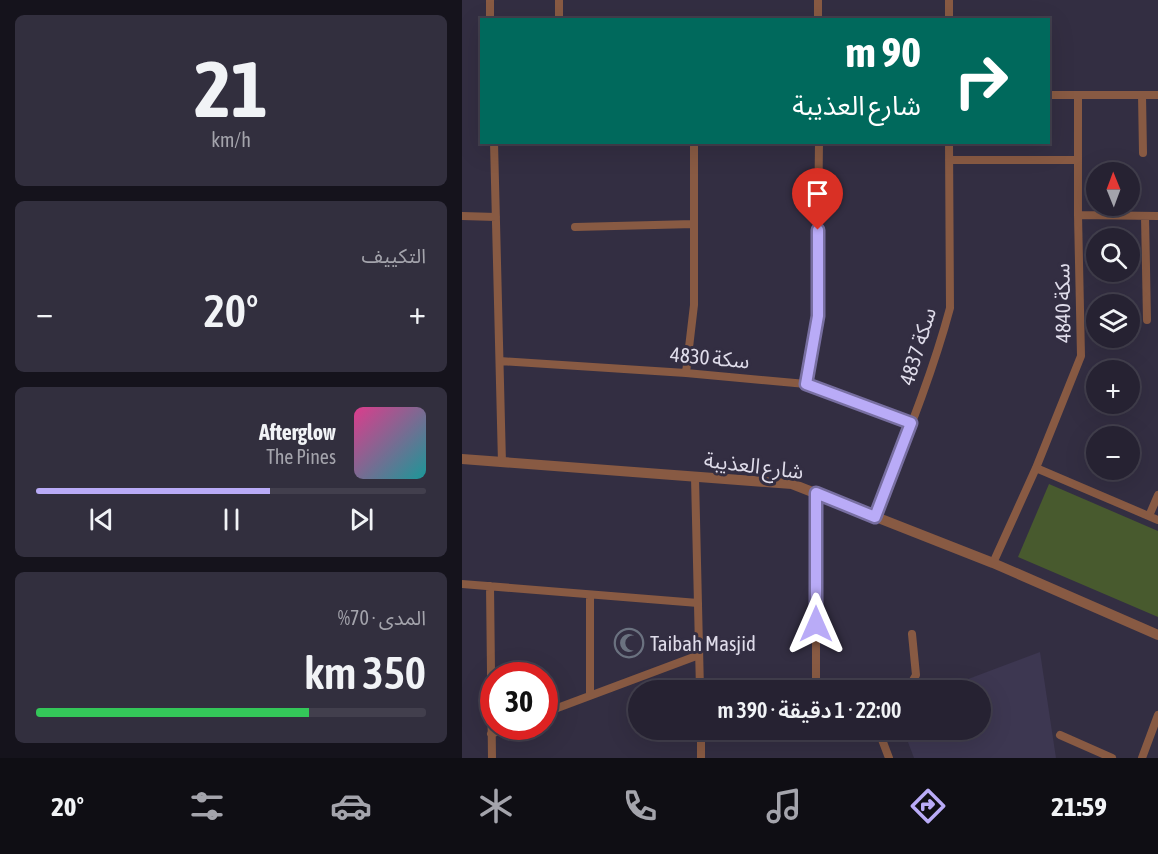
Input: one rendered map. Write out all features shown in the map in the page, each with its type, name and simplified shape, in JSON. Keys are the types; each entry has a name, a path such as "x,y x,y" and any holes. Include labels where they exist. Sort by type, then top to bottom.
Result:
{"street":[{"path":"490,0 490,18"},
{"path":"558,0 559,18"},
{"path":"818,0 818,18"},
{"path":"949,0 949,18"},
{"path":"1050,95 1158,95"},
{"name":"سكة 4840","path":"993,563 1036,468 1082,356 1078,215 1078,95"},
{"path":"1142,95 1143,153"},
{"path":"494,144 502,463"},
{"path":"686,373 694,305 694,144"},
{"path":"806,384 818,316 819,144"},
{"name":"سكة 4837","path":"875,517 911,423 950,308 949,144"},
{"path":"949,160 1078,160"},
{"path":"1078,215 1158,216"},
{"path":"462,216 496,217"},
{"path":"1145,216 1147,320"},
{"path":"575,227 694,225"},
{"name":"سكة 4830","path":"500,361 686,373 806,384 911,423"},
{"name":"شارع العذيبة","path":"462,459 792,484 993,563 1158,635"},
{"path":"1036,468 1154,518 1158,495"},
{"path":"695,477 700,680"},
{"path":"816,493 816,680"},
{"path":"462,584 698,603"},
{"path":"490,586 491,662"},
{"path":"590,595 590,695"},
{"path":"912,634 916,675 913,680"},
{"path":"558,708 699,655"},
{"path":"1142,758 1158,715"},
{"path":"1060,735 1112,758"},
{"path":"491,740 492,758"},
{"path":"701,740 701,758"},
{"path":"882,740 889,758"}],"shaded area":[{"path":"1040,652 1056,758 914,758 907,740 991,740 991,680 966,680"}],"green space":[{"path":"1049,484 1158,531 1158,617 1018,557"}],"place":[{"name":"Taibah Masjid","path":"629,643"}],"route":[{"path":"816,624 816,493 875,517 911,423 806,384 818,316 818,230"}]}
